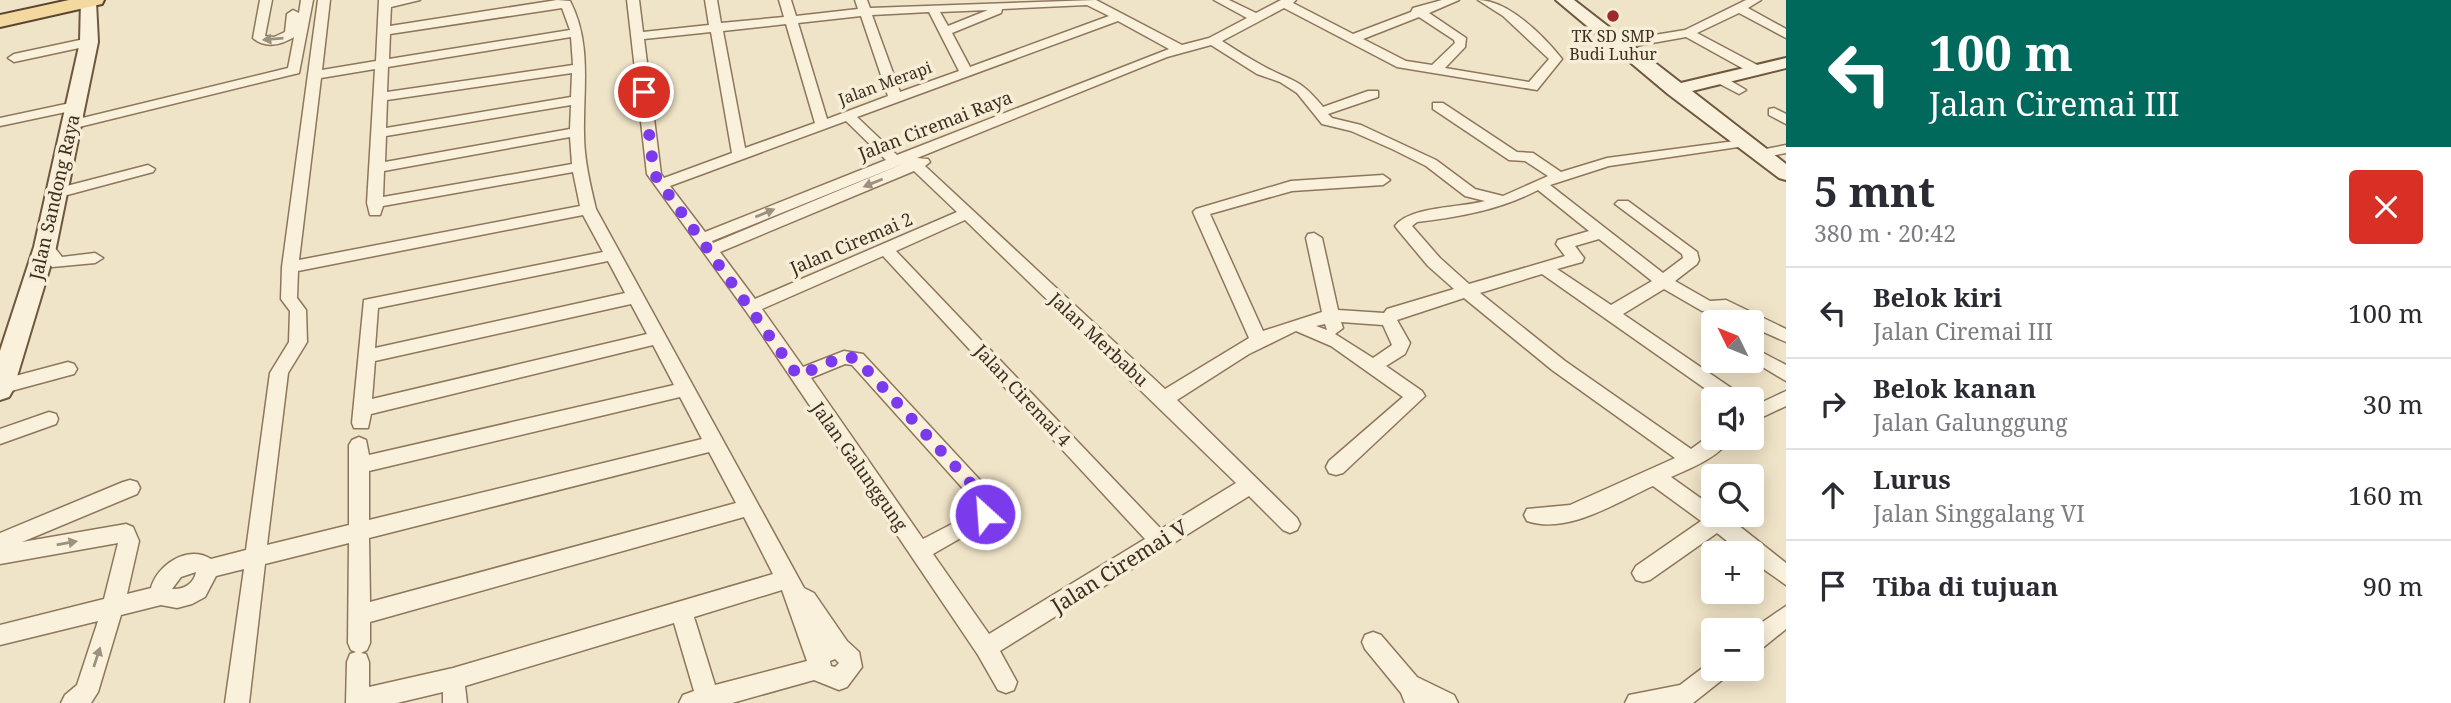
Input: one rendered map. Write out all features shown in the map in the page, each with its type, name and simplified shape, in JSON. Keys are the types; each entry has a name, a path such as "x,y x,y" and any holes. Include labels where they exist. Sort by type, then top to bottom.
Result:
{"main road":[{"path":"0,15 84,1"},
{"path":"0,21 84,1"}],"street":[{"path":"268,0 259,38 270,42 291,33 295,0"},
{"path":"0,122 73,116 295,70 307,0"},
{"path":"237,703 279,373 298,342 298,310 289,299 290,267 324,0"},
{"path":"414,0 385,2 375,207 578,167"},
{"name":"Jalan Galunggung","path":"633,0 654,174 752,307 986,648 1006,682"},
{"path":"711,0 739,154"},
{"path":"785,0 822,124"},
{"path":"1220,0 1258,19"},
{"name":"Jalan Ciremai Raya","path":"706,244 906,161 1176,59 1183,51 1213,41 1288,2 1308,0"},
{"path":"1353,38 1417,11 1453,0"},
{"path":"1288,2 1402,64 1532,87 1556,60 1507,13 1484,0"},
{"path":"1564,0 1624,44 1675,90 1786,174"},
{"path":"1624,44 1688,33 1755,0"},
{"name":"Jalan Sandong Raya","path":"2,380 45,247 89,42 84,1"},
{"path":"636,36 792,21 863,6 933,9 1079,1 1096,2 1183,51"},
{"path":"383,31 564,2 575,33 580,100 576,132 578,167 588,209 792,587 819,664"},
{"path":"945,32 1007,5"},
{"path":"863,6 895,97"},
{"path":"1737,7 1786,34"},
{"path":"933,9 966,72"},
{"path":"1417,11 1460,38 1461,44 1435,70"},
{"name":"Jalan Merapi","path":"661,184 1121,16"},
{"path":"314,75 575,33"},
{"path":"1688,33 1756,70"},
{"path":"1213,41 1262,71 1285,79 1302,90 1327,121 1356,128 1431,163 1470,193 1504,201"},
{"path":"14,58 89,42"},
{"path":"1675,90 1786,63"},
{"path":"380,97 579,68"},
{"path":"1721,79 1739,90"},
{"path":"1320,111 1373,94"},
{"path":"378,133 580,100"},
{"path":"1438,106 1514,157 1528,156 1559,177"},
{"name":"Jalan Merbabu","path":"847,115 906,161 966,214 1164,399 1290,524"},
{"path":"377,168 576,132"},
{"path":"1397,146 1415,137"},
{"path":"1691,459 1575,380 1432,260 1403,226 1413,218 1462,212 1504,201 1539,184 1607,162 1745,142"},
{"path":"1760,154 1786,149"},
{"name":"Jalan Ciremai Raya","path":"812,201 906,161"},
{"path":"56,193 148,169"},
{"path":"1259,340 1201,212 1290,186 1383,180"},
{"path":"1539,184 1663,281 1709,307 1720,304 1786,336"},
{"path":"1610,313 1629,305 1691,260 1689,252 1623,204"},
{"path":"290,267 588,209"},
{"name":"Jalan Ciremai 2","path":"752,307 966,214"},
{"path":"1388,320 1394,313 1466,289 1546,270 1576,258 1564,244 1601,233"},
{"path":"1314,238 1337,342"},
{"path":"45,247 58,263 95,258"},
{"name":"Jalan Ciremai 4","path":"885,249 1160,541"},
{"path":"613,255 370,296 361,416 657,338"},
{"path":"1546,270 1717,387"},
{"path":"366,356 635,297"},
{"path":"1164,399 1259,340 1286,328 1332,316 1388,320"},
{"path":"1375,365 1399,349 1401,343 1388,320"},
{"path":"1301,326 1337,342 1414,393 1415,398 1336,467"},
{"path":"798,376 844,356 857,359 985,499 985,514 980,519 919,551"},
{"path":"1764,361 1786,374"},
{"path":"2,380 68,369"},
{"path":"686,388 359,455 358,702 453,679 681,611 792,587"},
{"path":"1764,408 1786,398"},
{"path":"0,437 49,419"},
{"path":"207,569 716,443"},
{"path":"1534,515 1572,513 1691,459 1704,450"},
{"path":"1657,475 1664,484 1701,510"},
{"name":"Jalan Ciremai V","path":"986,648 1251,484"},
{"path":"0,542 130,488"},
{"path":"360,615 751,507"},
{"path":"1643,573 1708,527"},
{"path":"1725,527 1786,576"},
{"path":"0,555 126,533 129,541 113,607 86,692 73,703"},
{"path":"161,595 160,586 177,567 201,563 207,569"},
{"path":"0,635 161,595 170,600 184,598 198,590 206,579 207,569"},
{"path":"792,587 806,600 839,648 823,652 819,664"},
{"path":"681,611 702,701 819,664"},
{"path":"1764,633 1786,616"},
{"path":"1373,642 1413,694 1446,703"},
{"path":"453,679 454,703"},
{"path":"1637,703 1685,695 1703,681"}],"place":[{"name":"TK SD SMP Budi Luhur","path":"1613,16"}],"route":[{"path":"644,92 654,174 752,307 798,376 844,356 857,359 985,499 985,514"}]}
